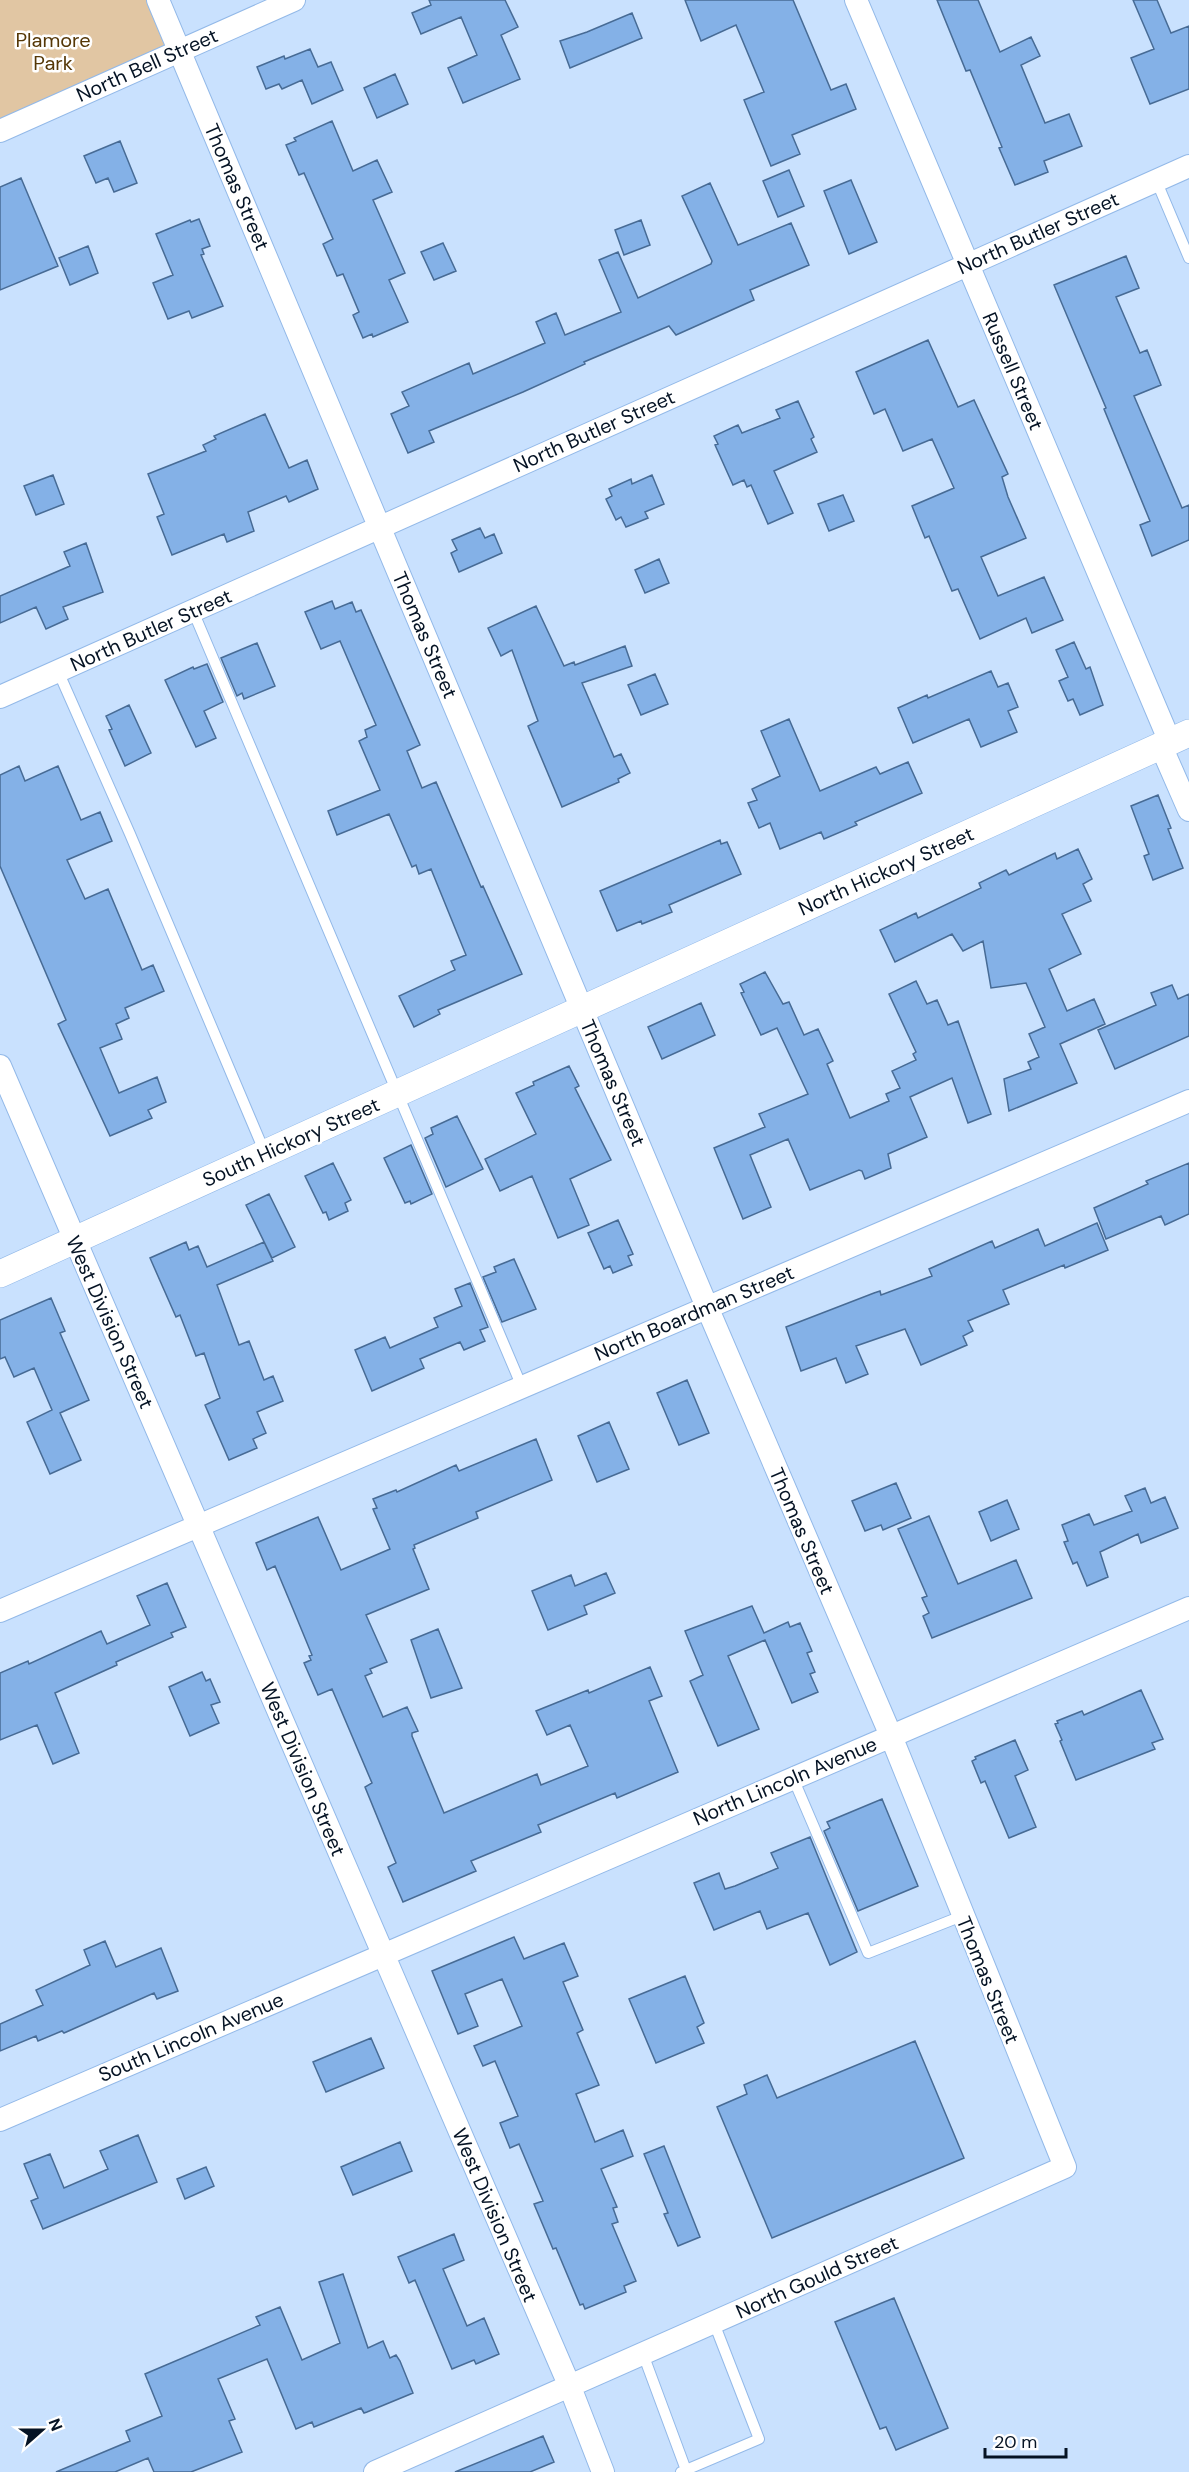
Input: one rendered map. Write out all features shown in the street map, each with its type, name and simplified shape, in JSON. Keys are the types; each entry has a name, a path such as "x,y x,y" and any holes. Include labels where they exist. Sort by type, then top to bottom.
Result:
{"street":[{"name":"Thomas Street","path":"158,0 707,1307 891,1736 1065,2167"},
{"name":"North Bell Street","path":"0,130 294,0"},
{"name":"Russell Street","path":"856,0 1173,740 1189,810"},
{"name":"North Butler Street","path":"0,697 1189,166"},
{"name":"North Hickory Street","path":"582,1010 1173,740"},
{"name":"South Hickory Street","path":"0,1274 582,1010"},
{"name":"West Division Street","path":"0,1066 570,2387 603,2472"},
{"name":"North Boardman Street","path":"0,1611 1189,1101"},
{"name":"North Lincoln Avenue","path":"382,1954 1189,1608"},
{"name":"South Lincoln Avenue","path":"0,2120 382,1954"},
{"name":"North Gould Street","path":"375,2472 1065,2167"}],"lane":[{"path":"1156,180 1189,258"},
{"path":"193,611 522,1387"},
{"path":"58,671 130,834 265,1154"},
{"path":"793,1778 868,1953 962,1916"},
{"path":"642,2354 684,2471 759,2439 714,2323"}],"green space":[{"name":"Plamore Park","path":"0,0 158,0 179,51 0,131"}],"building":[{"path":"429,0 505,0 518,27 501,35 520,79 463,103 448,68 477,55 461,17 421,34 412,13 431,5"},
{"path":"685,0 793,0 831,90 846,84 856,109 792,135 800,154 771,166 744,100 764,92 736,25 701,41"},
{"path":"937,0 978,0 1000,52 1031,37 1040,56 1021,65 1045,123 1069,114 1082,146 1044,161 1048,172 1015,185 970,70 966,71"},
{"path":"1133,0 1157,0 1171,33 1189,26 1189,89 1150,104 1131,58 1154,49"},
{"path":"632,13 642,38 570,68 560,41"},
{"path":"310,49 318,67 331,62 343,90 312,104 302,80 282,89 279,84 266,89 257,67"},
{"path":"395,74 408,104 377,118 364,88"},
{"path":"332,121 353,171 377,160 392,192 373,200 405,273 389,280 408,322 373,337 372,334 363,338 353,315 359,312 343,274 337,276 323,244 333,239 304,173 299,175 286,145 296,141 294,138"},
{"path":"120,141 137,183 114,192 108,178 96,183 84,156"},
{"path":"789,170 804,206 778,217 763,181"},
{"path":"21,178 58,266 0,290 0,187"},
{"path":"851,180 877,242 849,254 824,191"},
{"path":"710,183 738,245 791,223 809,265 750,290 754,300 676,335 669,326 584,362 585,364 523,392 429,431 434,442 408,453 391,414 409,406 402,392 469,363 473,374 545,343 536,322 556,313 565,335 621,312 599,260 618,252 638,298 711,264 712,261 682,196"},
{"path":"199,219 210,246 202,249 204,254 201,255 223,306 192,318 189,311 168,319 153,283 173,275 156,234 190,220 191,222"},
{"path":"641,220 650,245 624,255 615,230"},
{"path":"443,243 456,271 434,280 421,252"},
{"path":"88,246 98,273 70,285 59,258"},
{"path":"1126,256 1139,288 1116,297 1140,353 1147,350 1161,385 1134,396 1182,508 1189,505 1189,540 1152,556 1140,525 1150,521 1104,409 1106,408 1054,285"},
{"path":"928,340 958,407 974,400 1008,474 1002,477 1026,538 981,557 998,596 1044,577 1063,620 1032,633 1026,618 980,639 958,589 952,591 929,536 925,538 912,506 954,488 932,439 903,451 885,409 874,414 856,372"},
{"path":"798,401 814,437 811,439 817,452 774,471 793,513 768,524 751,485 747,487 744,480 733,485 715,445 718,444 714,436 738,425 742,433 780,418 776,410"},
{"path":"265,414 289,468 307,460 318,489 289,502 286,496 248,512 254,531 227,542 224,534 172,555 157,517 164,514 148,474 206,451 203,445 216,439 214,436"},
{"path":"53,475 64,504 36,515 24,486"},
{"path":"652,475 664,504 645,512 648,518 626,527 621,517 616,520 606,499 612,496 609,489 631,479 632,484"},
{"path":"843,495 854,521 829,531 818,504"},
{"path":"480,528 485,538 494,534 502,553 459,572 451,553 457,550 452,540"},
{"path":"86,543 103,592 63,607 68,619 46,629 36,607 0,623 0,596 70,566 64,552"},
{"path":"659,559 669,583 645,593 635,570"},
{"path":"332,601 335,609 352,602 356,612 361,610 420,745 407,751 422,788 436,782 481,887 483,886 522,974 438,1010 440,1014 414,1027 399,996 455,970 451,961 466,955 431,869 419,874 416,865 412,867 389,814 337,835 328,811 380,790 359,741 367,737 365,730 376,725 340,641 321,649 305,612"},
{"path":"536,606 564,666 574,662 575,665 625,646 632,666 582,683 614,757 621,754 630,773 618,779 619,782 562,807 528,726 538,721 512,650 501,656 488,628"},
{"path":"1074,642 1086,669 1090,667 1103,705 1080,715 1073,699 1068,701 1059,681 1068,677 1056,650"},
{"path":"257,643 275,686 244,699 242,693 237,696 221,658"},
{"path":"207,664 223,702 204,711 216,738 196,747 165,680 193,667 194,669"},
{"path":"991,671 998,687 1008,683 1018,707 1008,711 1017,732 981,747 969,719 913,743 898,708"},
{"path":"655,674 668,704 641,715 628,685"},
{"path":"129,705 151,753 125,766 109,730 112,729 106,716"},
{"path":"789,719 820,791 876,767 880,774 908,762 922,793 855,822 857,825 824,839 821,832 780,849 770,823 759,828 748,803 757,800 752,789 780,776 761,731"},
{"path":"19,766 25,781 58,766 81,820 100,812 112,841 67,860 85,899 108,889 142,970 153,965 164,991 125,1008 129,1018 116,1024 122,1039 100,1048 119,1093 157,1077 166,1102 148,1110 152,1118 110,1136 58,1024 66,1020 0,866 0,775"},
{"path":"1158,795 1183,868 1153,880 1144,856 1149,854 1131,806"},
{"path":"720,840 721,844 727,842 741,874 669,905 672,912 617,931 600,891"},
{"path":"1078,849 1092,879 1083,884 1091,901 1062,914 1081,954 1049,969 1067,1011 1094,999 1105,1024 1060,1044 1077,1083 1009,1111 1004,1079 1031,1069 1028,1062 1039,1057 1029,1034 1045,1027 1026,983 991,988 983,941 963,951 952,934 895,962 880,930 916,913 918,918 981,888 979,883 1006,870 1009,875 1055,853 1057,859"},
{"path":"765,972 783,1004 789,1002 804,1035 818,1029 833,1061 827,1064 850,1118 889,1101 886,1094 900,1088 892,1071 916,1060 913,1054 916,1052 889,994 916,981 927,1004 937,1000 948,1025 958,1021 991,1114 968,1123 952,1078 910,1097 927,1137 888,1154 891,1168 865,1179 862,1171 859,1170 810,1190 788,1139 750,1155 771,1207 743,1219 714,1148 765,1127 759,1114 808,1094 777,1028 761,1035 741,993 744,992 740,984"},
{"path":"1172,985 1178,999 1189,994 1189,1036 1115,1069 1098,1030 1156,1005 1151,993"},
{"path":"701,1003 715,1035 662,1059 648,1027"},
{"path":"569,1066 579,1086 575,1088 611,1160 570,1179 589,1225 558,1238 532,1176 500,1191 485,1159 536,1134 516,1093 534,1085 533,1082"},
{"path":"457,1116 483,1169 446,1187 425,1138 433,1134 431,1128"},
{"path":"411,1145 432,1194 411,1204 410,1201 405,1203 384,1158"},
{"path":"333,1163 351,1200 345,1203 348,1211 329,1220 326,1212 323,1213 305,1176"},
{"path":"1189,1163 1189,1214 1165,1225 1161,1216 1106,1239 1094,1208 1148,1184 1146,1181"},
{"path":"269,1194 295,1247 272,1258 246,1205"},
{"path":"618,1220 633,1254 628,1256 632,1265 613,1273 610,1266 604,1269 588,1233"},
{"path":"1097,1223 1108,1250 1003,1290 1009,1304 968,1321 973,1331 963,1336 967,1345 921,1365 905,1329 856,1346 868,1374 846,1383 836,1358 801,1371 786,1327 874,1293 880,1291 881,1295 932,1276 929,1269 992,1241 995,1248 1038,1229 1045,1246"},
{"path":"186,1242 189,1250 198,1246 207,1267 264,1242 273,1261 217,1285 239,1345 249,1341 264,1380 273,1376 283,1401 257,1412 266,1433 253,1439 257,1448 229,1460 205,1405 220,1398 204,1353 196,1356 180,1315 176,1317 150,1258"},
{"path":"514,1259 536,1309 502,1322 483,1277 496,1272 494,1267"},
{"path":"470,1283 488,1327 480,1330 485,1341 464,1350 460,1342 420,1359 424,1368 372,1391 355,1350 385,1337 390,1348 438,1327 434,1318 462,1306 455,1289"},
{"path":"51,1298 65,1331 60,1333 89,1400 60,1413 81,1460 50,1474 27,1422 52,1410 34,1368 14,1377 5,1357 0,1359 0,1320"},
{"path":"687,1380 709,1433 679,1445 657,1393"},
{"path":"609,1422 629,1469 597,1482 578,1436"},
{"path":"536,1439 552,1480 476,1512 478,1518 414,1545 413,1549 429,1589 366,1615 387,1662 370,1669 372,1673 365,1676 383,1717 407,1707 418,1731 412,1733 412,1736 444,1813 537,1774 541,1785 588,1766 570,1725 547,1735 536,1711 588,1690 589,1693 650,1667 662,1696 649,1701 678,1772 617,1798 615,1793 538,1825 541,1832 471,1861 476,1871 403,1902 388,1867 396,1863 365,1787 372,1783 332,1689 318,1695 304,1663 311,1660 309,1656 312,1655 275,1566 267,1570 256,1543 318,1517 341,1570 390,1549 373,1509 377,1508 373,1499 396,1490 397,1492 456,1465 459,1471"},
{"path":"896,1483 911,1518 883,1530 881,1525 865,1531 852,1501"},
{"path":"1145,1488 1151,1503 1165,1497 1178,1528 1141,1543 1138,1534 1100,1552 1108,1577 1087,1586 1077,1562 1073,1564 1064,1542 1068,1541 1062,1525 1089,1514 1094,1525 1132,1511 1125,1496"},
{"path":"1007,1500 1019,1529 991,1541 979,1512"},
{"path":"929,1516 958,1584 1016,1560 1032,1598 932,1638 923,1616 929,1613 922,1598 927,1596 898,1529"},
{"path":"606,1573 615,1593 584,1606 587,1614 548,1630 532,1591 571,1575 575,1586"},
{"path":"167,1583 186,1627 171,1633 173,1637 116,1662 117,1665 55,1693 79,1753 53,1764 37,1725 0,1740 0,1673 28,1661 29,1664 101,1631 107,1644 150,1625 137,1596"},
{"path":"752,1606 764,1633 788,1622 790,1627 800,1623 812,1651 807,1653 815,1672 810,1674 818,1692 792,1703 765,1640 728,1656 759,1729 718,1746 690,1681 703,1675 685,1631"},
{"path":"438,1629 462,1688 431,1698 411,1640"},
{"path":"202,1672 206,1681 210,1679 220,1702 211,1705 219,1723 190,1736 169,1687"},
{"path":"1141,1690 1163,1739 1152,1743 1155,1749 1076,1780 1060,1741 1062,1740 1055,1724 1058,1723 1057,1721 1082,1711 1084,1715"},
{"path":"1015,1740 1028,1770 1015,1776 1036,1827 1009,1838 985,1781 981,1783 972,1761 976,1759 975,1757"},
{"path":"882,1799 918,1886 858,1911 824,1831 830,1828 827,1822"},
{"path":"810,1837 857,1952 830,1965 808,1913 767,1929 760,1911 714,1930 694,1883 719,1873 725,1889 735,1886 778,1868 771,1853"},
{"path":"514,1937 524,1959 564,1943 578,1976 563,1982 583,2030 577,2033 599,2085 576,2094 595,2142 623,2130 633,2156 601,2169 617,2207 613,2208 618,2222 612,2224 636,2281 624,2286 626,2292 585,2309 583,2304 580,2305 534,2204 543,2201 519,2144 510,2148 500,2123 518,2116 495,2061 483,2066 474,2046 522,2026 502,1979 465,1994 478,2026 458,2034 432,1971"},
{"path":"105,1941 116,1967 161,1948 178,1991 157,1999 154,1993 64,2033 62,2031 38,2041 36,2036 0,2051 0,2024 43,2005 36,1990 90,1965 84,1950"},
{"path":"685,1976 704,2023 697,2027 704,2043 656,2063 629,1999"},
{"path":"371,2038 384,2068 326,2092 313,2062"},
{"path":"915,2041 964,2158 772,2238 717,2107 747,2094 744,2085 767,2075 777,2098"},
{"path":"138,2135 157,2182 43,2229 31,2201 38,2198 24,2164 50,2154 64,2188 108,2169 100,2151"},
{"path":"400,2142 412,2171 353,2195 341,2167"},
{"path":"664,2146 700,2237 678,2246 664,2214 668,2213 644,2154"},
{"path":"206,2167 214,2186 185,2199 177,2179"},
{"path":"454,2234 464,2260 443,2269 467,2326 484,2318 499,2354 476,2364 474,2360 452,2369 415,2280 409,2283 398,2257"},
{"path":"343,2274 368,2348 383,2341 390,2358 396,2355 400,2361 413,2393 364,2413 361,2408 314,2427 312,2422 296,2429 267,2359 218,2379 235,2419 229,2421 242,2452 191,2472 154,2472 148,2458 115,2472 56,2472 130,2441 126,2431 162,2416 145,2374 260,2325 256,2317 280,2307 302,2360 340,2343 319,2282"},
{"path":"894,2298 948,2428 896,2450 886,2427 880,2429 835,2322"},
{"path":"543,2436 554,2462 530,2472 455,2472"}]}
